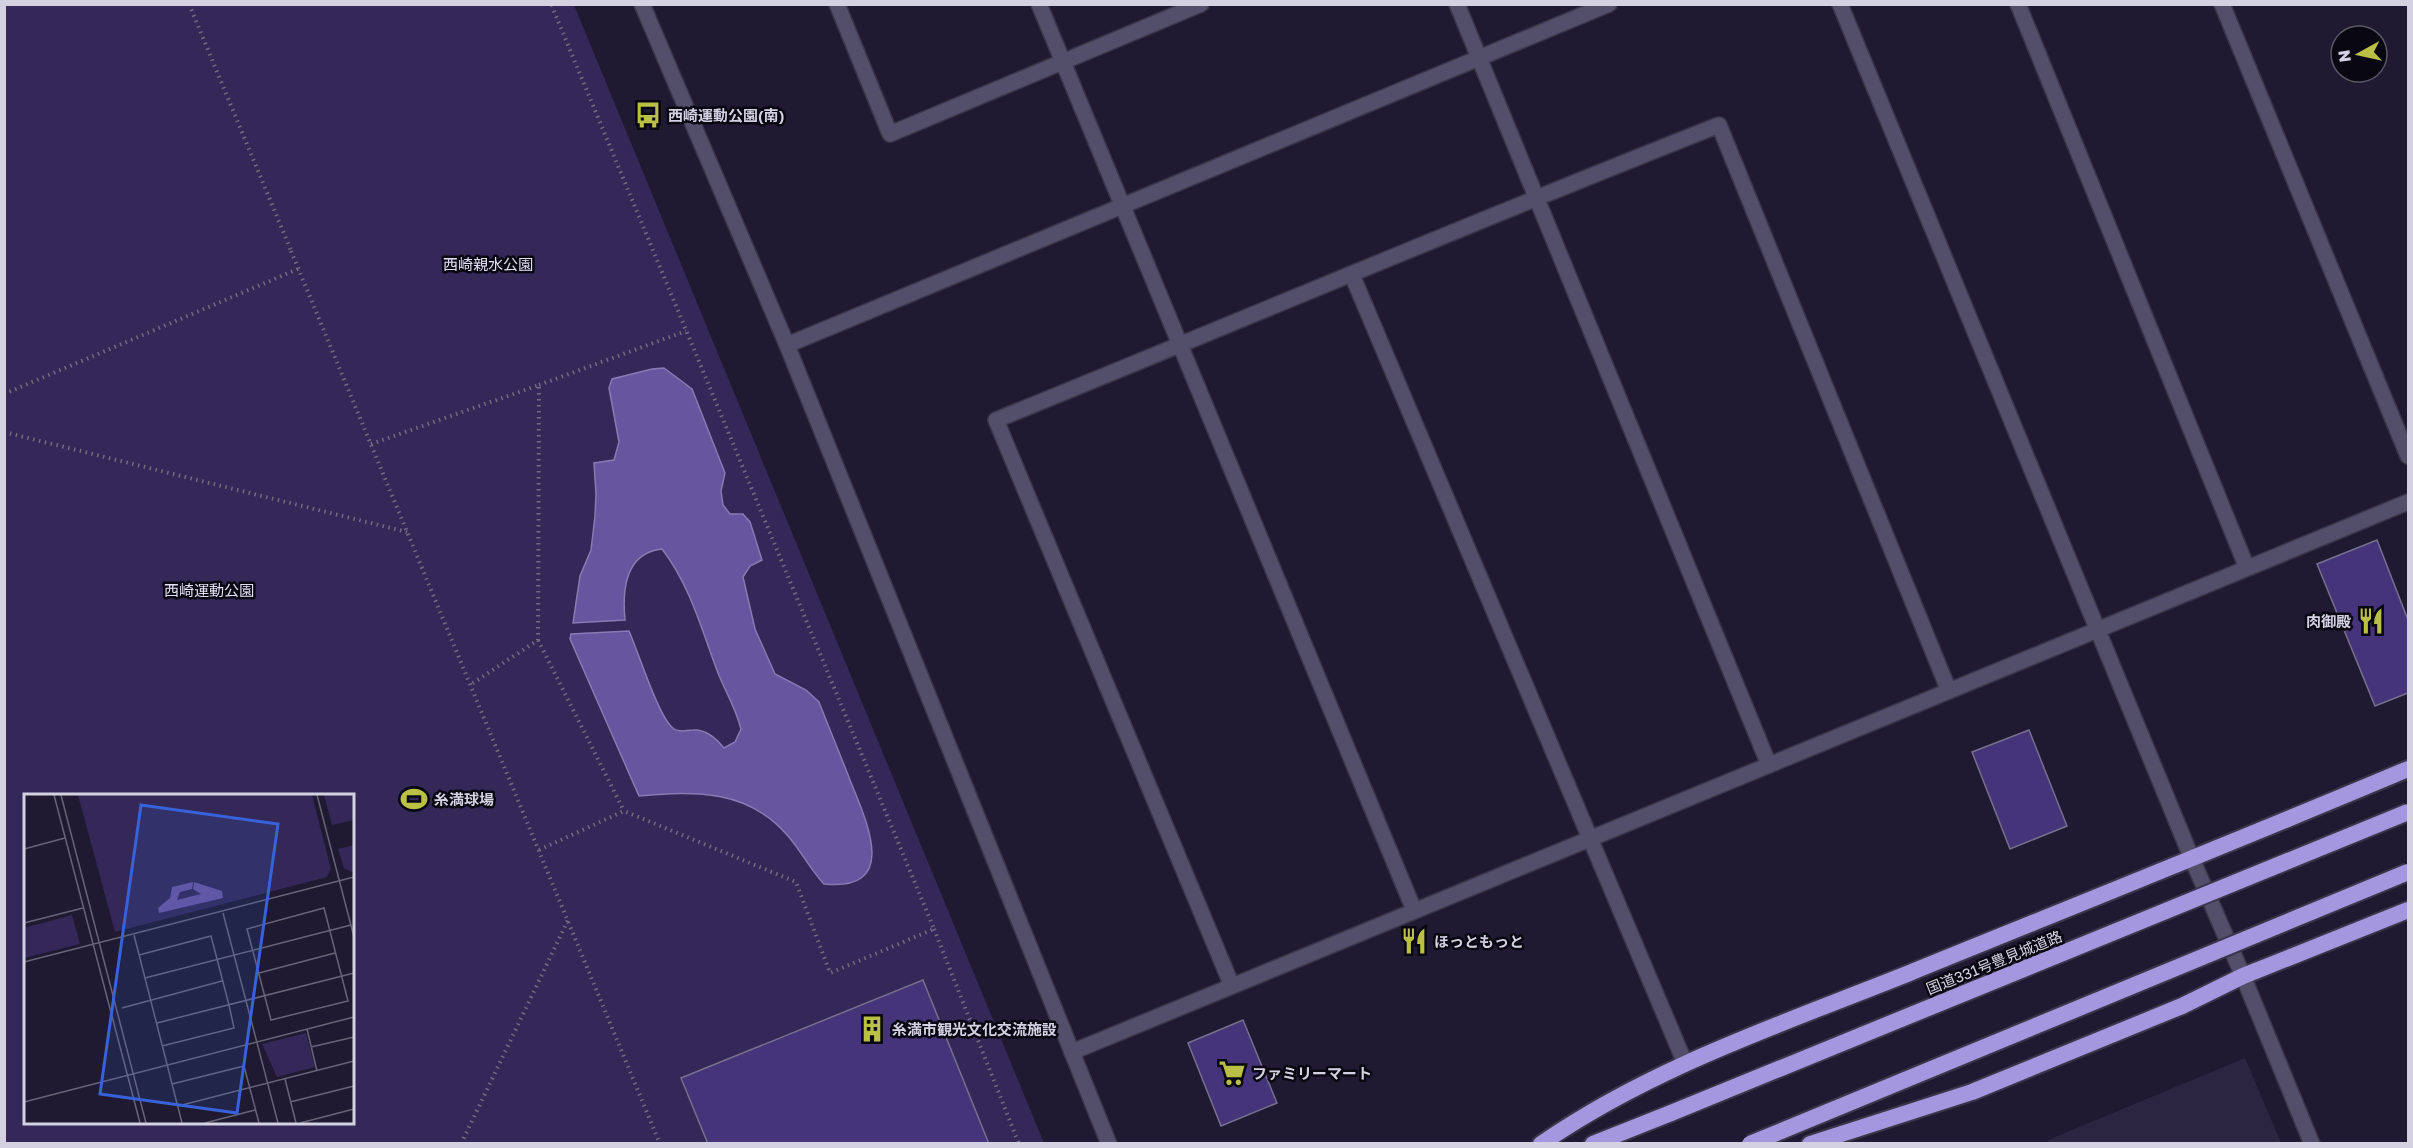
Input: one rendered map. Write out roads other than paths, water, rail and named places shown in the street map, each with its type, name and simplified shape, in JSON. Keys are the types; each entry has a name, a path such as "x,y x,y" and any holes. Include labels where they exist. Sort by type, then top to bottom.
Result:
{"highway":[{"path":"1541,1143 1578,1118 1685,1063 2409,769"},
{"name":"国道331号豊見城道路","path":"1593,1143 2409,812"},
{"path":"1750,1143 2409,872"},
{"path":"1810,1143 1972,1092 2182,1006 2244,976 2409,910"}],"street":[{"path":"642,4 788,345 1108,1143"},
{"path":"837,4 890,134 1202,4"},
{"path":"1039,4 1414,910"},
{"path":"1457,4 1769,765"},
{"path":"788,345 1609,4"},
{"path":"1840,4 2192,859 2244,976 2312,1143"},
{"path":"2018,4 2247,568"},
{"path":"2222,4 2409,456"},
{"path":"1232,986 996,420 1352,275 1536,197 1719,125 1949,691"},
{"path":"1352,275 1685,1063"},
{"path":"1072,1052 2409,502"}],"place":[{"name":"西崎運動公園(南)","path":"648,115"},
{"name":"肉御殿","path":"2371,621"},
{"name":"糸満球場","path":"414,799"},
{"name":"ほっともっと","path":"1414,941"},
{"name":"糸満市観光文化交流施設","path":"872,1029"},
{"name":"ファミリーマート","path":"1232,1073"}],"park label":[{"name":"西崎親水公園","path":"488,264"},
{"name":"西崎運動公園","path":"209,590"}]}
